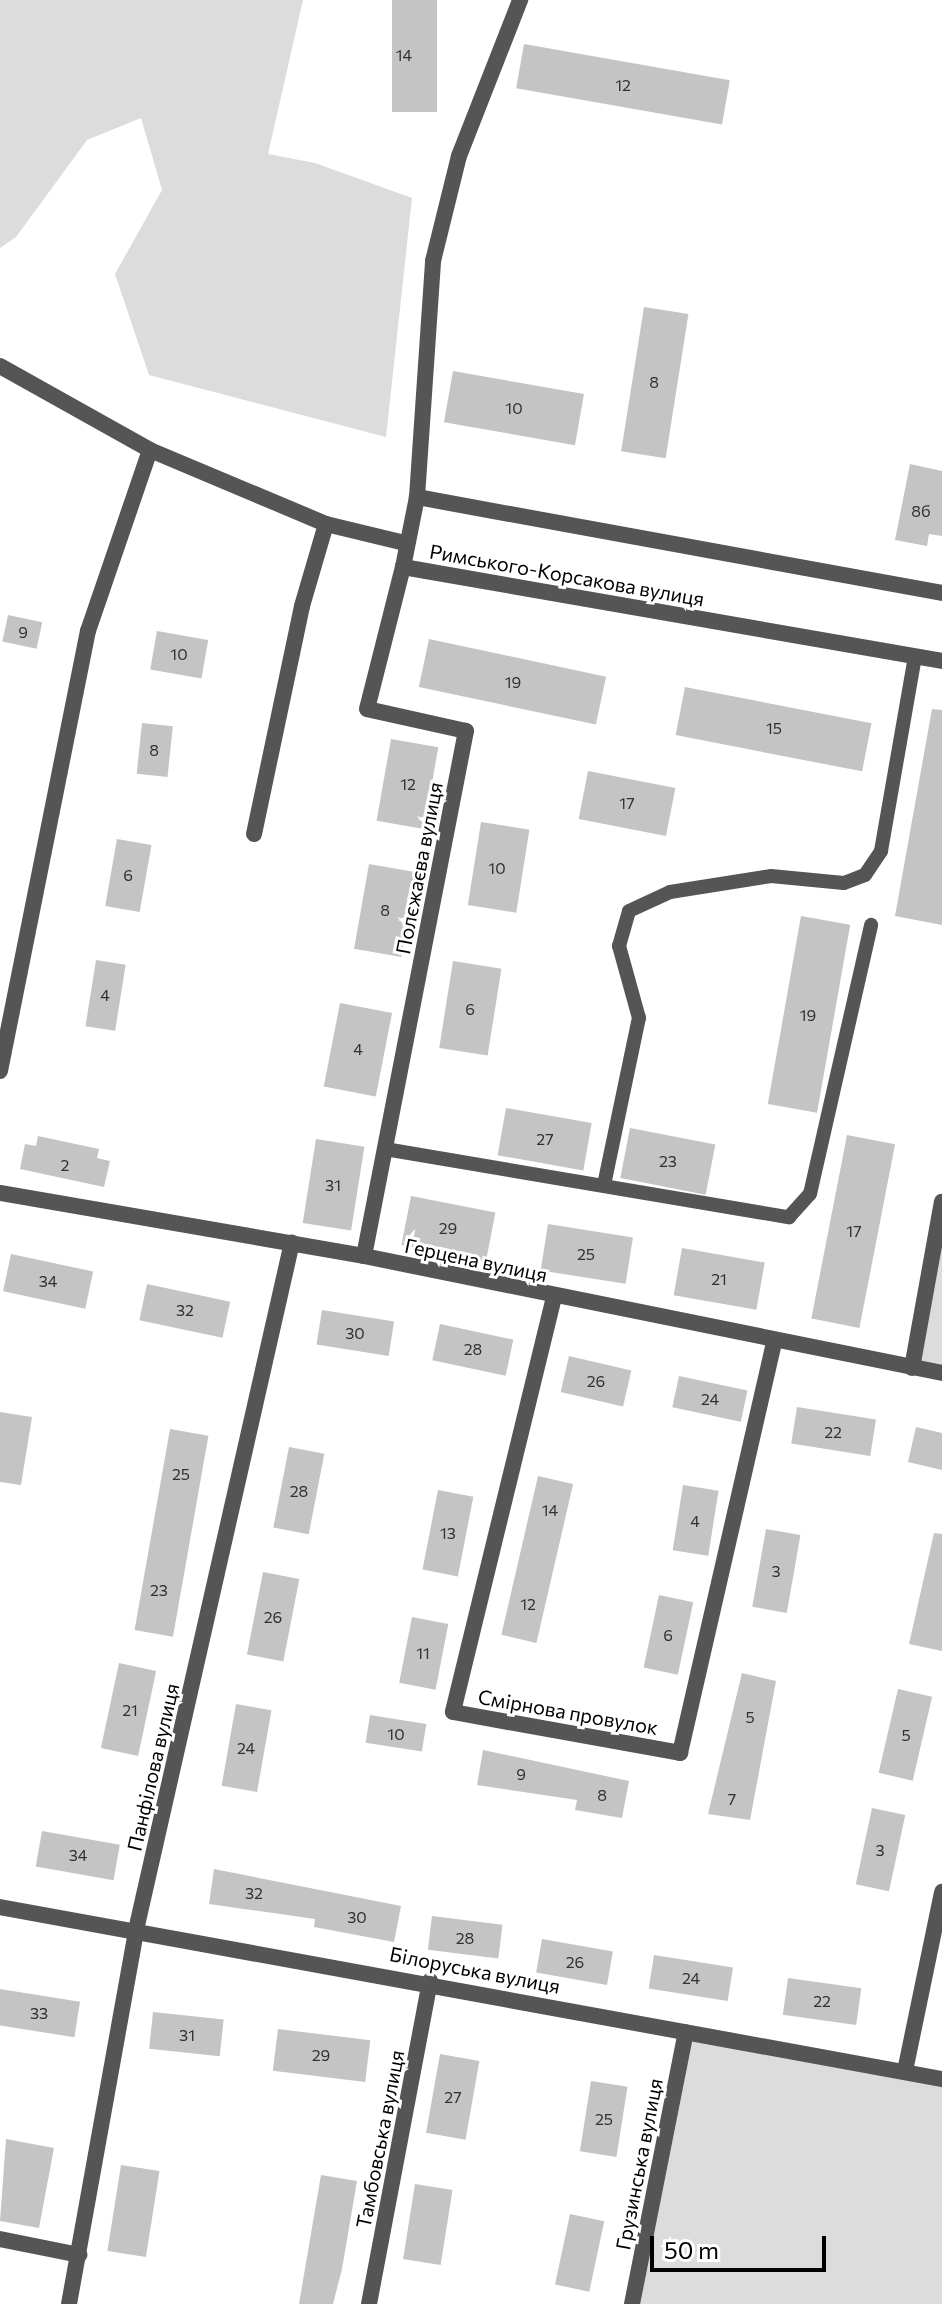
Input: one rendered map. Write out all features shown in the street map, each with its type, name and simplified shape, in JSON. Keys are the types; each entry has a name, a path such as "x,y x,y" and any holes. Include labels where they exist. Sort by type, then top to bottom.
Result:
{"street":[{"name":"Римського-Корсакова вулиця","path":"520,0 459,156 433,261 417,497 405,543 403,567 942,661"},
{"path":"4,372 150,450 326,524 405,543"},
{"path":"0,1071 88,631 150,450"},
{"path":"417,497 942,593"},
{"path":"254,834 302,606 326,524"},
{"name":"Полєжаєва вулиця","path":"364,1256 466,731 367,709 403,567"},
{"name":"Герцена вулиця","path":"0,1193 292,1242 774,1342 942,1373"},
{"path":"912,1368 942,1202"},
{"name":"Панфілова вулиця","path":"69,2304 136,1930 292,1242"},
{"name":"Смірнова провулок","path":"554,1297 453,1712 680,1753 774,1342"},
{"path":"905,2071 942,1892"},
{"name":"Білоруська вулиця","path":"0,1907 430,1981 942,2079"},
{"name":"Тамбовська вулиця","path":"369,2304 430,1981"},
{"name":"Грузинська вулиця","path":"632,2304 686,2032"},
{"path":"0,2239 79,2255"}],"lane":[{"path":"604,1185 639,1018 619,946 629,911 670,892 771,876 844,883 865,875 881,851 915,656"},
{"path":"385,1149 789,1217 810,1194 871,925"}],"shaded area":[{"path":"0,0 303,0 268,154 315,163 412,198 386,437 149,375 115,274 162,190 141,118 87,140 16,237 0,248"},
{"path":"942,1202 942,1373 912,1368"},
{"path":"686,2032 942,2079 942,2304 632,2304"}],"building":[{"path":"392,0 437,0 437,112 392,112"},
{"path":"524,44 730,80 722,125 516,88"},
{"path":"644,307 688,314 666,458 621,451"},
{"path":"453,371 584,394 575,445 444,422"},
{"path":"910,464 942,471 942,536 929,534 927,546 895,540"},
{"path":"8,615 42,622 37,649 2,641"},
{"path":"157,631 208,640 201,678 150,669"},
{"path":"429,639 606,677 596,725 419,687"},
{"path":"685,687 872,723 862,771 676,735"},
{"path":"932,709 942,710 942,925 895,916"},
{"path":"142,723 173,726 167,777 137,774"},
{"path":"391,739 438,747 424,829 377,821"},
{"path":"588,771 675,788 666,836 579,819"},
{"path":"481,822 529,830 516,913 468,905"},
{"path":"117,839 151,845 140,912 105,906"},
{"path":"369,864 416,872 401,957 354,949"},
{"path":"801,916 850,925 817,1113 768,1104"},
{"path":"96,960 126,965 115,1031 86,1026"},
{"path":"453,961 501,969 488,1056 439,1048"},
{"path":"340,1003 392,1013 376,1097 324,1086"},
{"path":"506,1108 592,1123 583,1170 498,1155"},
{"path":"630,1128 715,1145 706,1195 620,1178"},
{"path":"847,1135 895,1144 859,1328 811,1319"},
{"path":"38,1136 99,1149 97,1158 110,1161 104,1187 20,1169 25,1144 36,1146"},
{"path":"316,1139 364,1147 351,1231 303,1223"},
{"path":"411,1196 495,1212 486,1261 401,1245"},
{"path":"548,1224 633,1237 626,1284 541,1270"},
{"path":"682,1248 765,1263 756,1310 674,1295"},
{"path":"11,1254 93,1271 85,1309 3,1291"},
{"path":"147,1284 230,1302 222,1338 139,1320"},
{"path":"322,1310 394,1321 389,1356 317,1345"},
{"path":"440,1324 513,1340 506,1376 432,1360"},
{"path":"569,1356 631,1370 623,1406 561,1392"},
{"path":"679,1376 747,1391 741,1422 672,1407"},
{"path":"797,1407 876,1420 870,1456 791,1444"},
{"path":"0,1412 32,1417 21,1485 0,1482"},
{"path":"916,1427 942,1433 942,1470 908,1462"},
{"path":"170,1429 208,1436 173,1637 135,1630"},
{"path":"289,1447 324,1454 309,1534 273,1527"},
{"path":"538,1476 573,1484 536,1643 501,1635"},
{"path":"683,1485 719,1491 708,1556 673,1550"},
{"path":"438,1490 473,1497 458,1576 423,1570"},
{"path":"766,1529 800,1535 787,1613 752,1607"},
{"path":"934,1533 942,1534 942,1651 909,1644"},
{"path":"263,1572 299,1579 283,1662 247,1654"},
{"path":"659,1595 693,1602 678,1675 644,1667"},
{"path":"412,1617 448,1624 436,1690 399,1683"},
{"path":"119,1663 156,1671 138,1756 101,1748"},
{"path":"742,1673 776,1681 750,1820 708,1814"},
{"path":"898,1689 932,1697 913,1781 879,1773"},
{"path":"236,1704 271,1710 257,1792 222,1786"},
{"path":"370,1715 426,1724 422,1752 366,1743"},
{"path":"483,1750 629,1781 622,1818 575,1810 577,1800 477,1785"},
{"path":"872,1808 905,1815 889,1891 856,1884"},
{"path":"42,1831 120,1845 114,1880 36,1866"},
{"path":"214,1869 401,1906 394,1942 314,1927 315,1919 209,1904"},
{"path":"432,1916 502,1925 498,1958 428,1950"},
{"path":"542,1939 613,1952 607,1985 536,1972"},
{"path":"654,1955 733,1968 728,2001 649,1989"},
{"path":"788,1978 861,1988 856,2025 783,2015"},
{"path":"0,1989 80,2002 74,2037 0,2025"},
{"path":"153,2012 224,2019 220,2056 149,2049"},
{"path":"278,2029 370,2040 365,2082 273,2071"},
{"path":"440,2054 479,2061 466,2140 426,2133"},
{"path":"591,2081 628,2087 616,2157 580,2151"},
{"path":"6,2139 54,2148 39,2228 0,2221"},
{"path":"121,2165 160,2171 146,2257 107,2251"},
{"path":"321,2175 357,2181 342,2269 333,2304 299,2304"},
{"path":"415,2184 453,2190 441,2265 403,2259"},
{"path":"570,2214 604,2221 589,2292 555,2284"}]}
